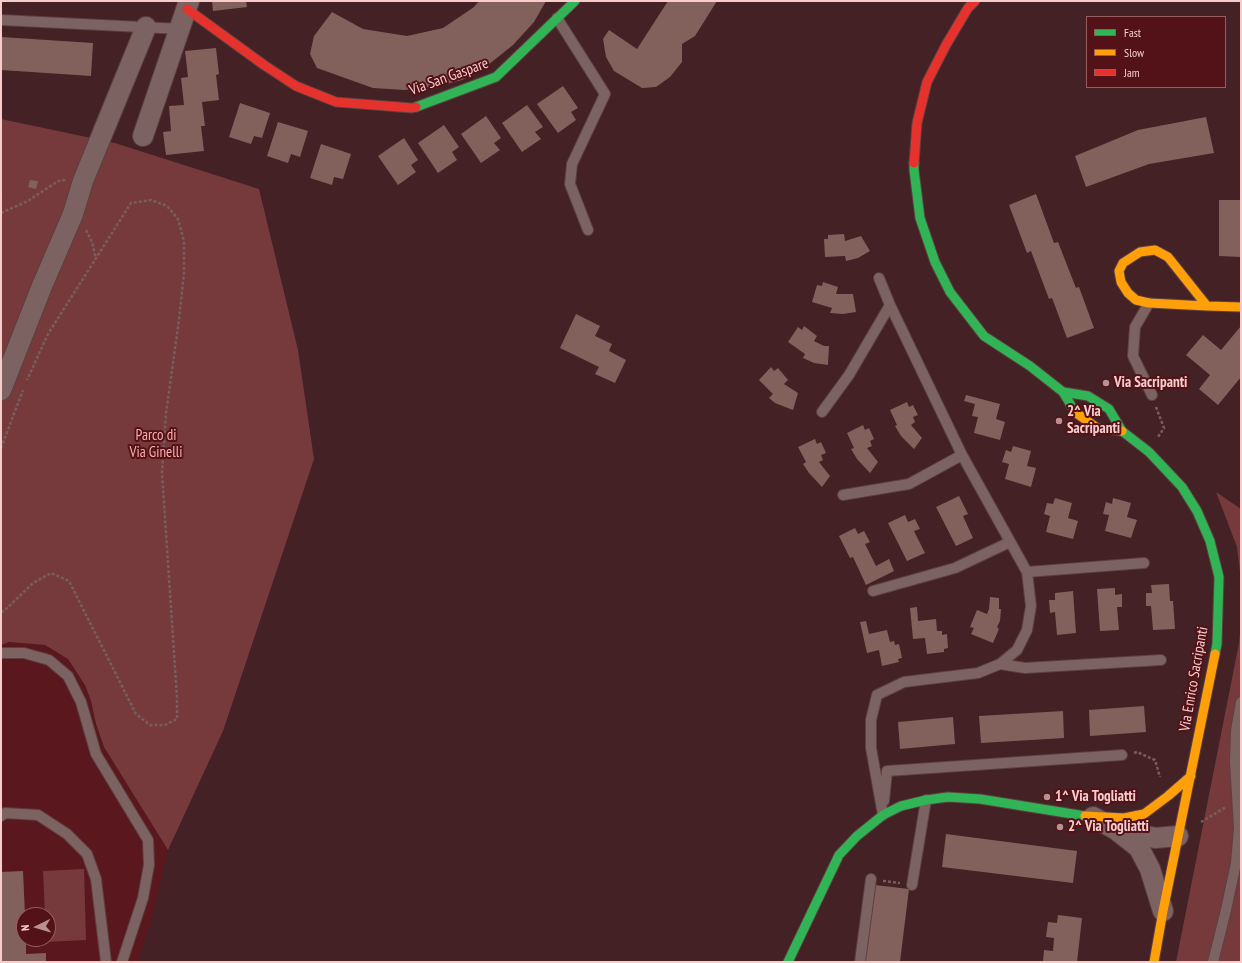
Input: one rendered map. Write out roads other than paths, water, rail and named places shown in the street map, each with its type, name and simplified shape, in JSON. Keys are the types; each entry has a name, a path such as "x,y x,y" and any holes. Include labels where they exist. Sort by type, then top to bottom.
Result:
{"street":[{"name":"Via San Gaspare","path":"188,5 264,65 296,86 336,102 412,108 496,77 575,1"},
{"name":"Via Enrico Sacripanti","path":"975,1 968,8 946,45 927,82 917,122 914,170 920,218 935,262 950,292 984,336 1030,366 1063,392 1076,414 1097,428 1122,431"},
{"path":"143,136 188,5"},
{"path":"1,390 42,286 73,214 83,181 146,28"},
{"path":"1207,306 1168,257 1155,250 1140,252 1123,263 1119,271 1122,282 1128,293 1136,300 1149,303 1207,306 1241,307"},
{"name":"Via Enrico Sacripanti","path":"1063,392 1088,396 1109,409 1122,431 1149,452 1182,487 1198,511 1210,541 1219,577 1217,644 1154,962"},
{"path":"1119,823 1144,814 1191,776"},
{"path":"788,962 839,855 857,836 883,815 901,806 926,800 948,798 980,799 1093,817 1178,836"},
{"path":"1119,823 1139,848 1150,870 1163,911"}],"lane":[{"path":"557,18 605,94 572,164 570,184 588,230"},
{"path":"1,20 181,29"},
{"path":"879,278 890,305 962,455 1027,572 1031,606 1027,630 1017,650 1000,664 978,673 904,682 877,695 871,720 871,748 883,815"},
{"path":"1149,303 1135,327 1133,356 1152,395"},
{"path":"822,412 849,375 890,305"},
{"path":"843,496 909,484 962,455"},
{"path":"873,591 955,568 1010,542"},
{"path":"1027,572 1144,563"},
{"path":"1,653 24,653 50,660 68,676 81,702 96,754 148,840 149,865 143,898 122,962"},
{"path":"1000,664 1025,668 1161,660"},
{"path":"1213,962 1236,863 1239,828 1235,762 1236,731 1241,702"},
{"path":"883,815 887,771 1122,755"},
{"path":"912,884 926,800"},
{"path":"1,816 5,813 38,815 68,834 87,854 96,879 106,962"},
{"path":"860,962 871,879"}],"place":[{"name":"Via Sacripanti","path":"1106,383"},
{"name":"2^ Via Sacripanti","path":"1059,421"},
{"name":"1^ Via Togliatti","path":"1047,797"},
{"name":"2^ Via Togliatti","path":"1060,827"}],"park label":[{"name":"Parco di Via Ginelli","path":"156,444"}]}
